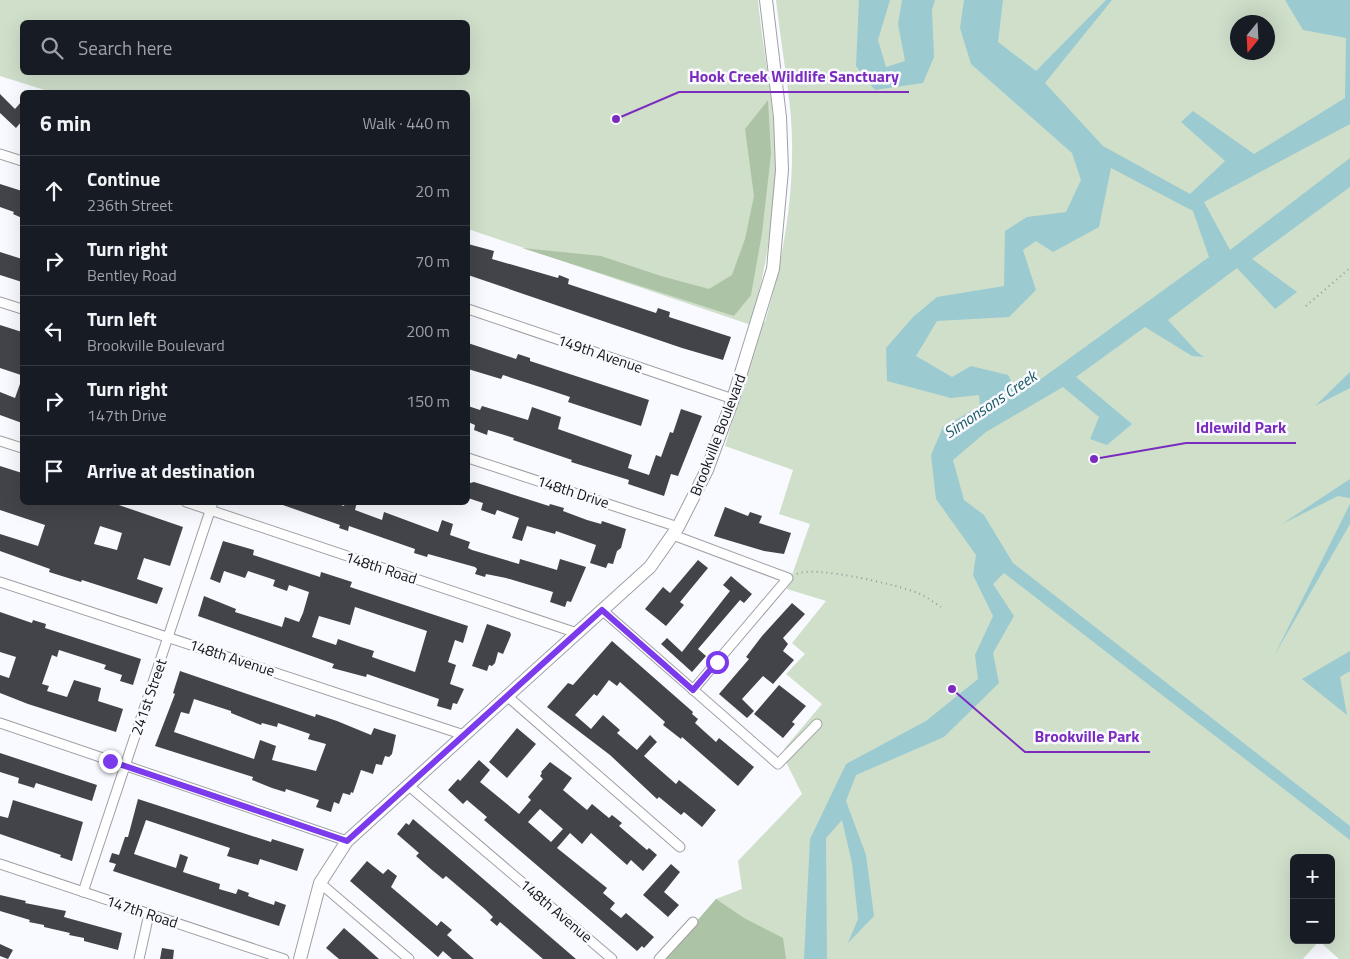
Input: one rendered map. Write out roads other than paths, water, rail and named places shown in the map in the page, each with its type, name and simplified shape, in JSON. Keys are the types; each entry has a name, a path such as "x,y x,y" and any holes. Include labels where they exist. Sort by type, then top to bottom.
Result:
{"street":[{"name":"Brookville Boulevard","path":"300,959 320,883 347,841 650,567 676,531 707,470 769,288 779,219 782,170 780,117 766,0"},
{"path":"0,154 20,160"},
{"path":"0,302 20,308"},
{"name":"149th Avenue","path":"470,310 733,398"},
{"path":"0,441 20,447"},
{"name":"148th Drive","path":"470,459 676,531 788,578 693,690"},
{"name":"148th Road","path":"212,507 577,633"},
{"name":"241st Street","path":"83,892 212,507"},
{"name":"148th Avenue","path":"0,582 464,735"},
{"path":"602,610 778,764 816,724"},
{"path":"507,696 680,846"},
{"path":"0,724 347,841"},
{"name":"148th Avenue","path":"409,786 612,959"},
{"name":"147th Road","path":"0,864 284,959"},
{"path":"320,883 409,959"},
{"path":"138,959 148,914"},
{"path":"659,959 693,922"}],"water":[{"path":"859,0 890,0 878,40 886,67 905,61 898,24 902,0 935,0 932,10 934,57 923,83 875,90 856,66"},
{"name":"Simonsons Creek","path":"964,0 1003,0 998,42 1036,71 1106,0 1112,0 1045,83 1103,146 1190,194 1225,161 1181,122 1193,111 1254,154 1345,98 1346,38 1303,30 1285,0 1350,0 1350,124 1204,202 1230,250 1350,158 1350,187 1252,259 1297,292 1275,309 1237,268 1168,320 1197,352 1204,357 1192,356 1145,327 1076,377 1132,424 1107,445 1090,439 1099,417 1063,387 986,432 953,460 964,500 984,515 1013,563 1350,826 1350,840 1004,573 993,584 1014,616 993,653 999,683 944,737 856,775 846,801 866,855 874,916 848,943 858,919 852,863 842,820 826,838 827,959 804,959 810,839 846,764 926,721 978,679 975,655 993,616 973,575 976,555 936,499 931,455 943,427 980,406 979,395 951,398 887,381 886,348 913,317 937,297 1004,286 1005,231 1027,217 1066,212 1081,180 1072,153 971,64 960,28","holes":["1111,168 1193,211 1209,257 1019,395 1008,375 971,366 952,377 916,356 937,321 1009,317 1036,290 1023,250 1036,241 1053,252 1099,227"]},
{"path":"1350,372 1350,388 1315,406"},
{"path":"1350,479 1350,498 1338,496 1282,524"},
{"path":"1350,504 1350,524 1274,656"},
{"path":"1350,651 1350,671 1340,677 1347,715 1302,679"}],"place":[{"name":"Hook Creek Wildlife Sanctuary","path":"616,119"},
{"name":"Idlewild Park","path":"1094,459"},
{"name":"Brookville Park","path":"952,689"}]}
